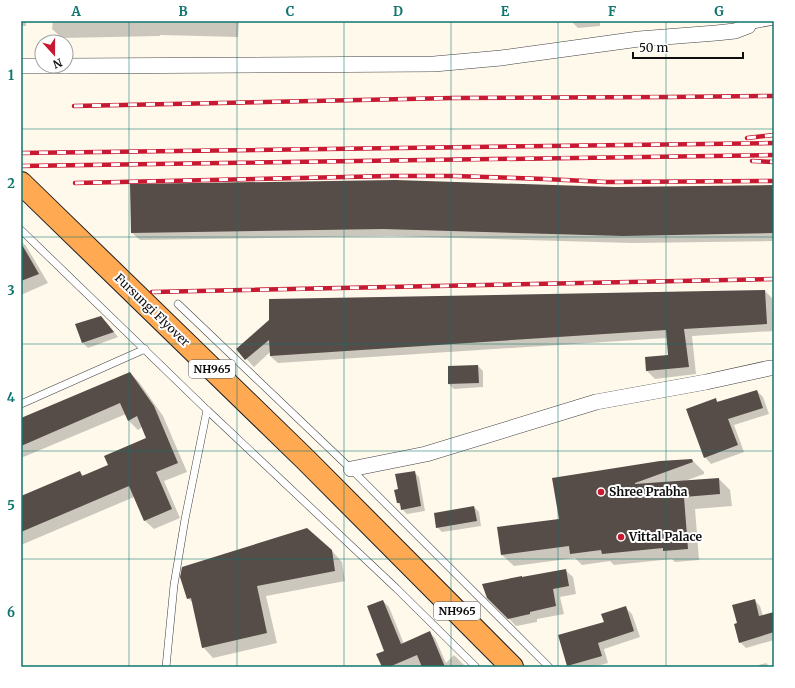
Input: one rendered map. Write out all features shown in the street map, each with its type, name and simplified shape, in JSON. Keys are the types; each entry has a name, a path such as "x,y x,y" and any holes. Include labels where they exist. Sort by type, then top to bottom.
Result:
{"highway":[{"name":"Fursungi Flyover","path":"21,183 306,460 512,667"}],"street":[{"path":"74,66 434,64 501,58 639,39 735,31 749,24"},
{"path":"21,66 34,66"},
{"path":"351,469 426,454 596,402 774,368"}],"lane":[{"path":"749,24 774,21"},
{"path":"21,230 207,410 396,588 476,667"},
{"path":"178,304 351,469 548,667"},
{"path":"21,404 144,349"},
{"path":"166,667 174,584 207,410"}],"building":[{"path":"395,180 615,187 774,185 774,233 623,236 383,229 131,233 130,184"},
{"path":"21,243 39,274 21,281"},
{"path":"765,290 767,324 684,329 689,367 646,371 645,357 668,355 666,330 270,356 269,340 245,360 236,349 269,320 269,299"},
{"path":"101,316 114,332 82,343 75,324"},
{"path":"478,365 479,383 448,384 448,366"},
{"path":"130,372 154,406 178,463 156,472 172,509 144,521 129,486 21,532 21,496 80,471 82,476 108,465 104,456 146,438 137,416 128,421 120,403 21,446 21,418"},
{"path":"757,390 763,408 728,419 738,445 704,458 686,409 716,398 717,402"},
{"path":"692,459 693,462 635,483 719,478 720,494 684,497 688,549 663,551 663,548 602,554 601,550 570,554 569,546 501,555 497,527 559,519 552,478 660,461"},
{"path":"415,471 421,506 401,510 400,503 397,503 394,490 398,489 395,474"},
{"path":"474,506 477,521 436,528 434,513"},
{"path":"307,528 332,550 335,571 257,586 267,633 202,648 191,598 187,599 180,577 182,567"},
{"path":"566,569 569,586 553,589 556,606 508,619 487,598 482,584 522,576"},
{"path":"755,599 759,616 774,612 774,632 739,643 734,624 737,623 732,605"},
{"path":"383,600 401,644 430,631 445,667 422,667 417,655 389,667 382,667 376,654 384,651 367,606"},
{"path":"626,606 634,631 598,643 602,656 567,666 558,635 604,622 601,614"}],"railway":[{"path":"74,106 453,98 774,96"},
{"path":"747,138 774,135"},
{"path":"21,153 774,143"},
{"path":"21,166 774,155"},
{"path":"752,161 774,162"},
{"path":"75,183 391,176 454,176 606,182 774,181"},
{"path":"152,292 774,279"}],"place":[{"name":"Shree Prabha","path":"601,492"},
{"name":"Vittal Palace","path":"621,537"}]}
